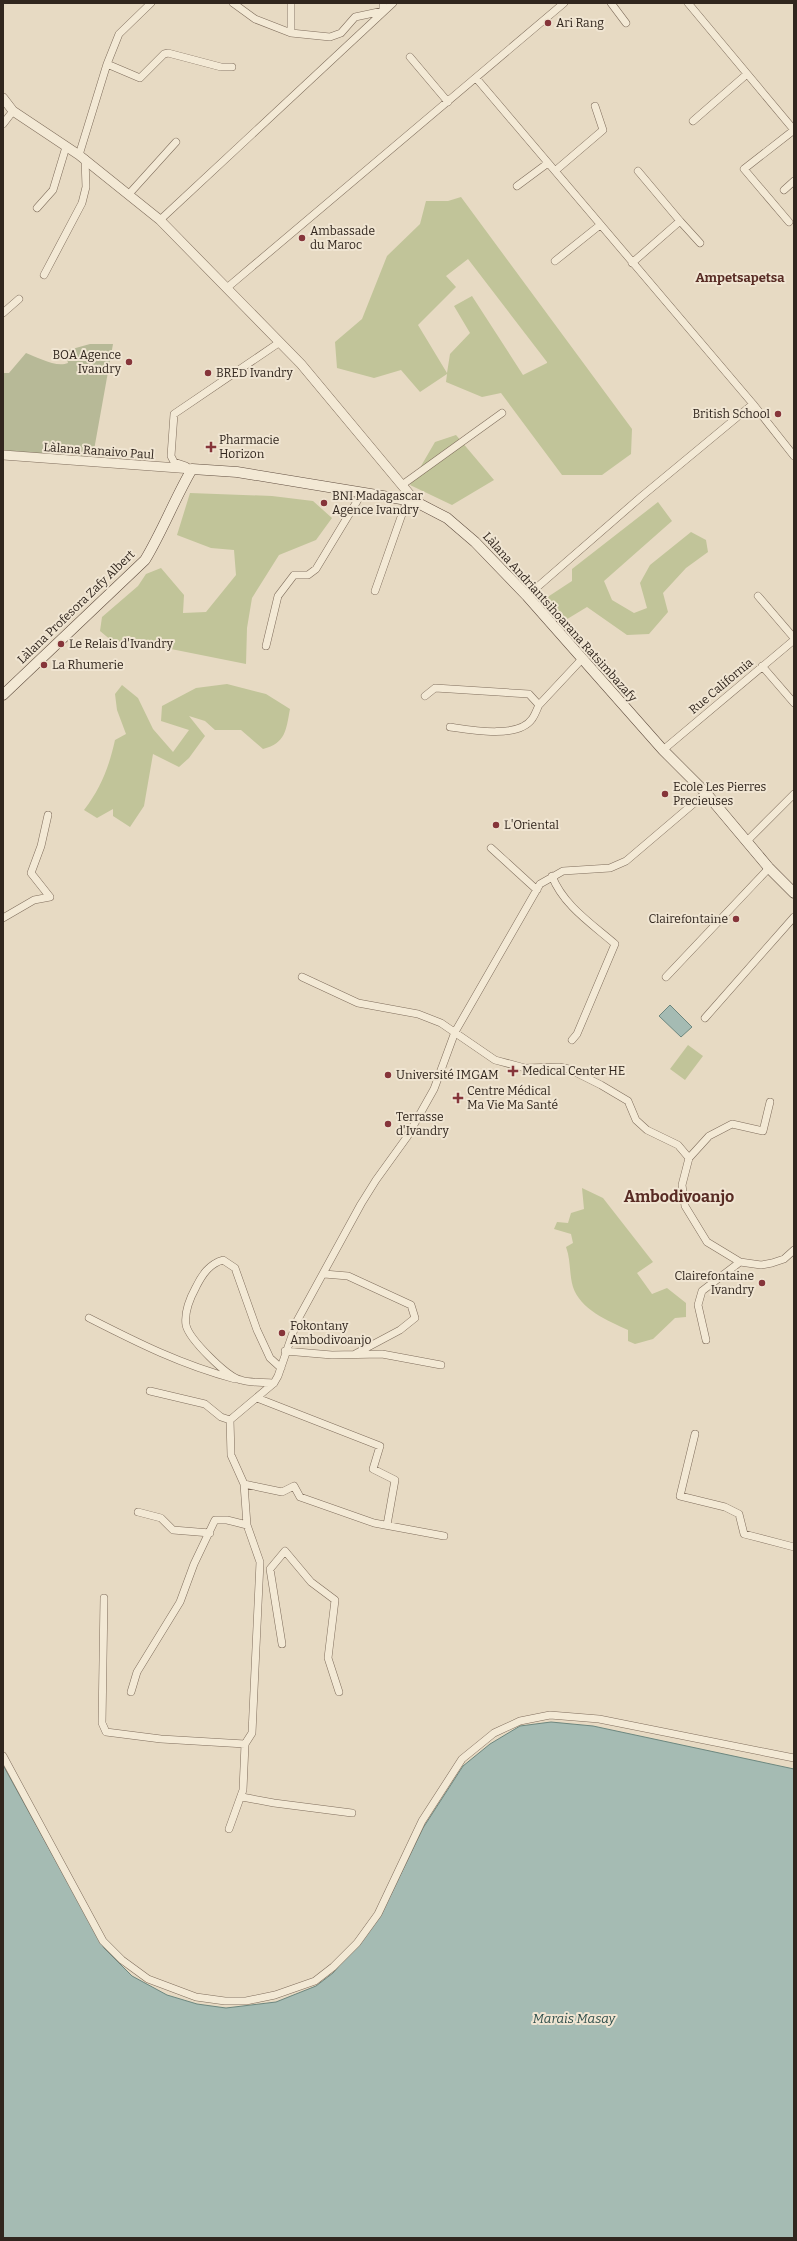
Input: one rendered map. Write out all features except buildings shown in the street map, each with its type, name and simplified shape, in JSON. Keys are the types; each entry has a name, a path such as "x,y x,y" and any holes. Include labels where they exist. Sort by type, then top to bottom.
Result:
{"main road":[{"name":"Làlana Andriantsihoarana Ratsimbazafy","path":"192,469 237,472 411,501 447,518 475,542 527,596 663,750 706,793 748,841 769,868 794,893"},
{"name":"Làlana Profesora Zafy Albert","path":"3,695 145,560 162,532 178,494 192,469"}],"street":[{"path":"44,275 82,203 86,187 82,157 107,64 119,34 151,3"},
{"path":"232,3 255,19 291,32 330,38 341,33 355,17 383,11"},
{"path":"291,3 291,32"},
{"path":"383,3 383,11"},
{"path":"160,220 393,3"},
{"path":"228,287 564,3"},
{"path":"611,3 626,23"},
{"path":"688,3 794,130 744,169 789,222"},
{"path":"107,64 140,78 164,54 168,53 221,67 232,67"},
{"path":"410,57 448,102"},
{"path":"693,121 747,74"},
{"path":"476,78 753,404 794,456"},
{"path":"3,98 13,111 82,157 160,220 228,287 301,364 402,485 411,501 375,591"},
{"path":"555,171 603,130 595,106"},
{"path":"3,124 13,111"},
{"path":"129,194 176,142"},
{"path":"37,208 53,190 66,147"},
{"path":"517,186 548,163"},
{"path":"638,171 700,244"},
{"path":"784,190 794,181"},
{"path":"632,263 680,221"},
{"path":"555,261 600,225"},
{"path":"3,313 19,299"},
{"path":"192,469 174,462 171,456 174,414 280,342"},
{"path":"527,596 642,496 753,404"},
{"path":"402,485 502,413"},
{"name":"Làlana Ranaivo Paul","path":"3,455 192,469"},
{"path":"266,646 278,596 294,576 308,575 316,569 362,493"},
{"path":"758,596 794,639"},
{"name":"Rue California","path":"663,750 794,639"},
{"path":"450,727 511,730 523,727 532,720 539,705 582,659"},
{"path":"762,666 794,703"},
{"path":"425,696 435,688 529,694 539,705"},
{"path":"230,1420 274,1383 281,1368 285,1351 296,1321 324,1274 361,1204 376,1180 407,1137 434,1089 455,1032 540,884 563,871 610,868 626,861 706,793"},
{"path":"748,841 794,794"},
{"path":"3,918 34,900 50,897 31,873 41,846 48,815"},
{"path":"491,848 537,890"},
{"path":"666,977 769,868"},
{"path":"552,876 556,887 573,907 615,944 577,1034 572,1040"},
{"path":"706,1018 794,917"},
{"path":"302,977 358,1003 418,1014 441,1022 495,1060 525,1068 559,1067 569,1069 628,1101 636,1120 647,1130 678,1145 689,1158"},
{"path":"770,1102 763,1131 732,1124 709,1136 689,1158 682,1185 685,1206 708,1242 740,1262 761,1265 772,1263 784,1259 794,1250"},
{"path":"239,1380 206,1356 186,1325 187,1307 190,1297 202,1275 216,1262 223,1260 236,1268 257,1330 270,1358 281,1368"},
{"path":"706,1340 698,1305 702,1291 740,1262"},
{"path":"324,1274 348,1276 411,1305 415,1318 400,1330 355,1354"},
{"path":"89,1318 164,1356 208,1372 239,1380 274,1383"},
{"path":"285,1351 332,1355 382,1354 441,1364"},
{"path":"150,1391 205,1404 221,1417 230,1420"},
{"path":"257,1398 307,1419 380,1446 373,1469 395,1480 387,1525"},
{"path":"229,1829 242,1797 245,1744 252,1733 260,1562 247,1525 244,1484 231,1455 230,1420"},
{"path":"695,1434 680,1496 726,1507 739,1514 744,1534 794,1547"},
{"path":"244,1484 282,1492 294,1486 300,1497 374,1523 444,1536"},
{"path":"138,1512 161,1518 173,1530 210,1533"},
{"path":"131,1692 138,1672 180,1602 194,1564 215,1520 227,1520 247,1525"},
{"path":"270,1569 285,1551 311,1582 335,1600 328,1658 339,1692"},
{"path":"260,1562 270,1569 282,1644"},
{"path":"104,1598 102,1723 106,1732 155,1739 245,1744"},
{"path":"3,1756 103,1941 122,1960 148,1979 196,1997 225,2001 246,2001 275,1995 315,1981 333,1967 357,1943 378,1914 422,1821 462,1759 494,1733 520,1721 550,1715 599,1718 794,1758"},
{"path":"242,1797 274,1803 352,1813"}],"green space":[{"path":"461,197 632,429 631,454 602,475 562,475 501,393 482,397 446,382 447,374 420,392 401,370 374,378 337,368 335,342 362,319 387,256 420,224 426,201 448,201","holes":["468,259 547,362 523,375 472,296 454,306 470,333 450,354 447,373 418,325 456,287 446,276"]},
{"path":"90,344 113,344 94,450 88,456 66,458 3,453 3,373 9,373 26,353 52,363 63,364 68,363 65,351"},
{"path":"456,435 494,480 452,505 410,485 435,442"},
{"path":"190,493 272,496 313,501 332,518 316,540 279,555 252,598 247,628 246,664 156,646 112,641 100,631 102,617 138,586 146,574 161,568 184,595 183,613 206,612 236,575 234,550 211,548 177,535"},
{"path":"658,502 672,521 604,581 612,600 634,613 647,608 640,583 650,565 691,532 706,540 708,552 686,568 663,593 668,612 649,634 627,635 587,607 559,624 540,602 572,581 572,569"},
{"path":"227,684 266,694 290,709 286,729 281,739 271,746 263,749 241,730 215,730 205,721 189,716 205,736 189,758 179,767 153,754 144,806 130,827 113,816 113,809 97,818 84,810 104,777 115,740 126,734 117,710 115,694 122,685 138,698 153,729 173,752 189,730 161,721 162,706 196,688"},
{"path":"688,1045 703,1056 685,1080 670,1069"},
{"path":"582,1188 603,1198 653,1262 637,1273 652,1294 667,1288 686,1303 686,1317 675,1318 653,1339 635,1344 628,1341 628,1330 612,1323 588,1308 577,1295 573,1287 569,1257 566,1247 573,1243 571,1234 554,1229 557,1222 568,1223 571,1213 584,1209"}],"water":[{"path":"670,1005 692,1027 681,1037 659,1016"},
{"name":"Marais Masay","path":"551,1722 593,1726 794,1769 794,2238 3,2238 3,1765 104,1948 132,1976 167,1995 197,2004 226,2008 276,2002 316,1986 333,1973 380,1917 423,1828 463,1766 490,1744 520,1726"}],"place":[{"name":"Ari Rang","path":"548,23"},
{"name":"Ambassade du Maroc","path":"302,238"},
{"name":"BOA Agence Ivandry","path":"129,362"},
{"name":"BRED Ivandry","path":"208,373"},
{"name":"British School","path":"778,414"},
{"name":"Pharmacie Horizon","path":"211,447"},
{"name":"BNI Madagascar Agence Ivandry","path":"324,503"},
{"name":"Le Relais d'Ivandry","path":"61,644"},
{"name":"La Rhumerie","path":"44,665"},
{"name":"Ecole Les Pierres Precieuses","path":"665,794"},
{"name":"L'Oriental","path":"496,825"},
{"name":"Clairefontaine","path":"736,919"},
{"name":"Medical Center HE","path":"513,1071"},
{"name":"Université IMGAM","path":"388,1075"},
{"name":"Centre Médical Ma Vie Ma Santé","path":"458,1098"},
{"name":"Terrasse d'Ivandry","path":"388,1124"},
{"name":"Clairefontaine Ivandry","path":"762,1283"},
{"name":"Fokontany Ambodivoanjo","path":"282,1333"}],"district":[{"name":"Ampetsapetsa","path":"740,277"},
{"name":"Ambodivoanjo","path":"679,1196"}]}
